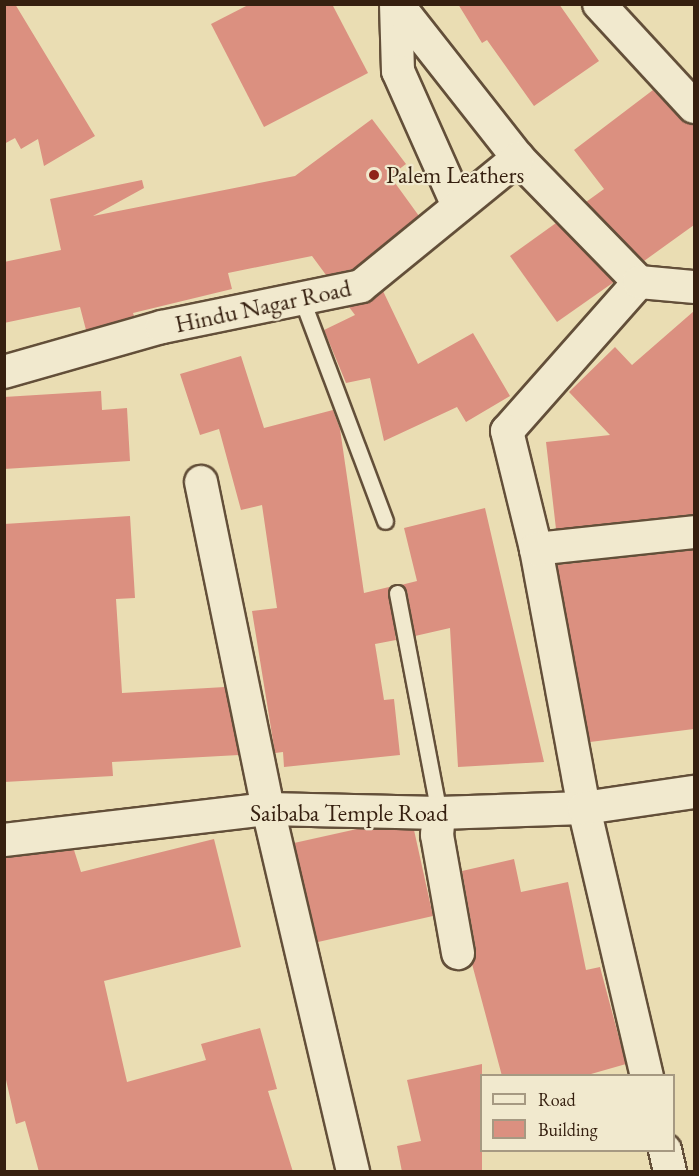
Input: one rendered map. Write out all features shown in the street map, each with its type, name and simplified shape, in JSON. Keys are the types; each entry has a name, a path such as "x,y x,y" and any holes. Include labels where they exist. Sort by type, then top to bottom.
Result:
{"street":[{"path":"396,4 518,158 639,282 694,287"},
{"path":"396,4 398,71 458,206"},
{"path":"599,4 694,107"},
{"name":"Hindu Nagar Road","path":"4,372 162,327 302,300 361,286 518,158"},
{"path":"639,282 507,431 536,549 584,808 647,1074"},
{"path":"201,483 268,809 353,1172"},
{"path":"536,549 694,532"},
{"name":"Saibaba Temple Road","path":"4,840 268,809 440,813 584,808 694,792"},
{"path":"440,813 437,835 458,953"},
{"path":"665,1152 670,1172"}],"lane":[{"path":"302,300 385,521"},
{"path":"397,593 440,813"}],"building":[{"path":"4,4 15,4 95,136 44,166 38,139 21,149 15,138 4,144"},
{"path":"250,4 332,4 368,73 264,127 211,24"},
{"path":"458,4 559,4 599,61 534,106 487,40 482,43"},
{"path":"653,90 681,119 694,124 694,225 644,261 586,202 604,189 574,150"},
{"path":"372,119 406,164 390,176 419,216 353,269 326,275 312,256 228,273 232,289 133,313 134,316 86,330 80,307 4,323 4,262 61,250 50,199 142,180 144,188 93,216 295,176"},
{"path":"556,223 614,282 557,322 510,256"},
{"path":"383,291 418,364 473,333 510,396 466,422 457,407 384,441 370,378 346,383 324,330 355,315 349,307 365,303"},
{"path":"694,311 694,514 556,529 546,442 610,435 569,392 615,347 632,365"},
{"path":"241,356 264,428 333,410 340,429 364,593 389,587 396,640 375,644 384,700 394,699 400,755 284,767 283,752 275,753 252,611 277,608 262,505 241,510 219,429 200,435 180,374"},
{"path":"101,391 102,410 127,408 130,461 4,469 4,397"},
{"path":"485,508 544,762 458,767 450,628 415,636 407,591 401,585 417,581 404,528"},
{"path":"130,516 135,598 116,599 122,693 225,687 239,755 112,762 113,776 4,782 4,524"},
{"path":"694,550 694,729 590,742 557,565"},
{"path":"357,829 414,830 433,916 318,942 294,843"},
{"path":"214,839 241,947 104,981 127,1082 206,1060 201,1044 260,1028 277,1089 268,1091 293,1172 39,1172 25,1121 16,1124 4,1071 4,858 74,850 81,872"},
{"path":"514,859 521,892 568,882 586,970 600,967 626,1064 591,1074 501,1074 472,964 476,950 462,871"},
{"path":"482,1064 480,1152 482,1152 482,1172 402,1172 397,1146 421,1141 407,1080"}],"place":[{"name":"Palem Leathers","path":"374,175"}]}
